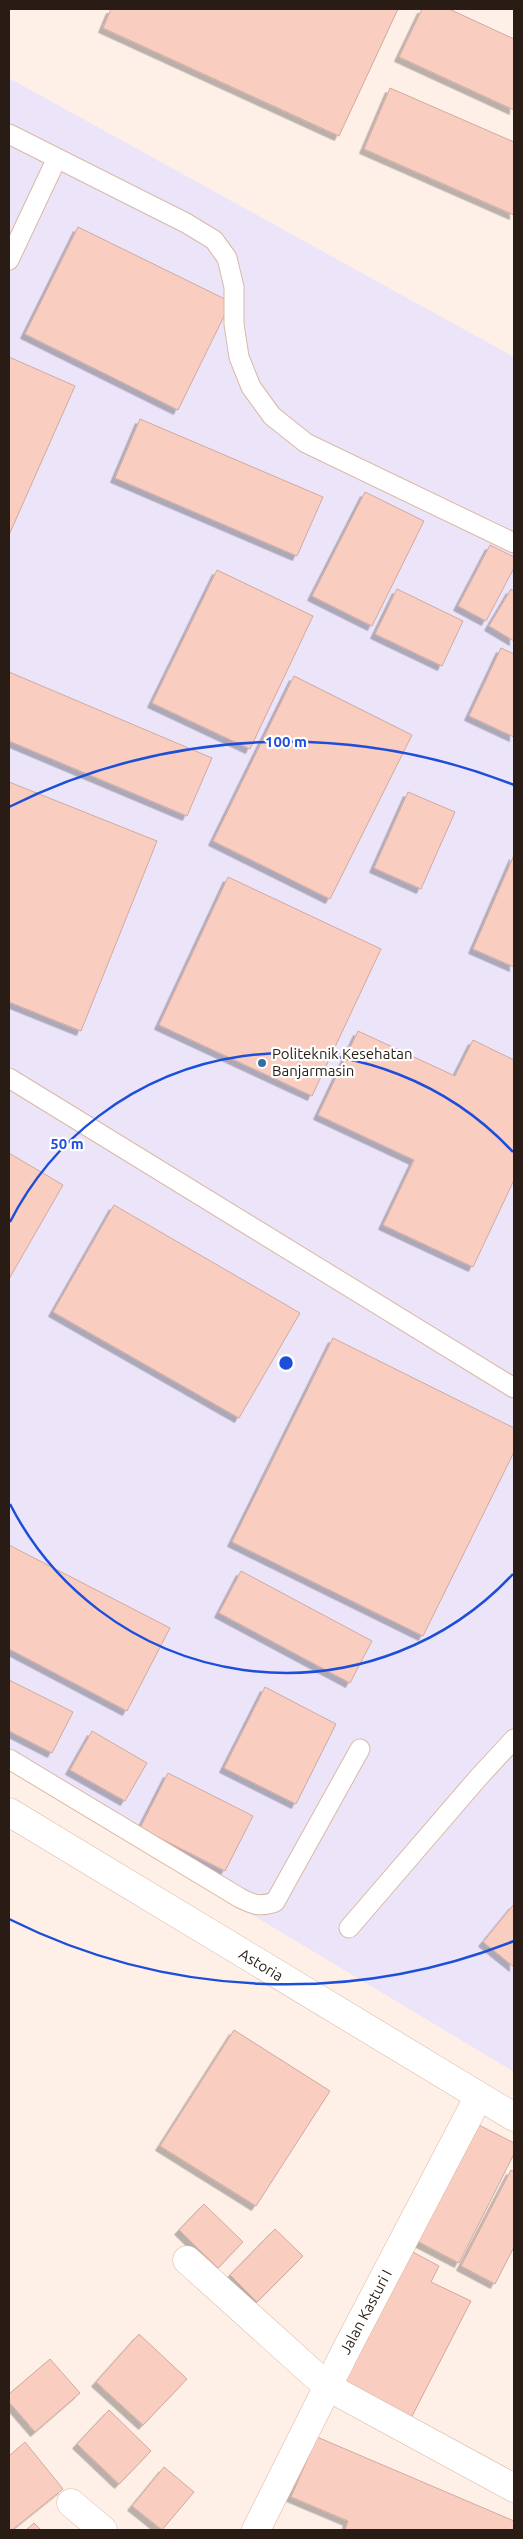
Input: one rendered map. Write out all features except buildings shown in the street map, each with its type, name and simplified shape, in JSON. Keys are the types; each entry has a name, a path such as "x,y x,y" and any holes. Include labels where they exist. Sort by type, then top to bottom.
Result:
{"street":[{"name":"Astoria","path":"9,1812 514,2117"},
{"name":"Jalan Kasturi I","path":"256,2530 479,2096"},
{"path":"187,2260 328,2387 514,2488"},
{"path":"71,2503 103,2530"}],"lane":[{"path":"9,134 186,223 214,240 227,258 234,287 234,324 239,357 251,387 272,416 306,443 514,543"},
{"path":"9,260 57,158"},
{"path":"9,1078 514,1388"},
{"path":"349,1928 514,1739"},
{"path":"9,1759 240,1898 252,1904 264,1906 276,1902 360,1749"}],"shaded area":[{"name":"Politeknik Kesehatan Banjarmasin","path":"9,78 514,357 514,2072 9,1769"}],"place":[{"name":"Politeknik Kesehatan Banjarmasin","path":"262,1063"}]}
